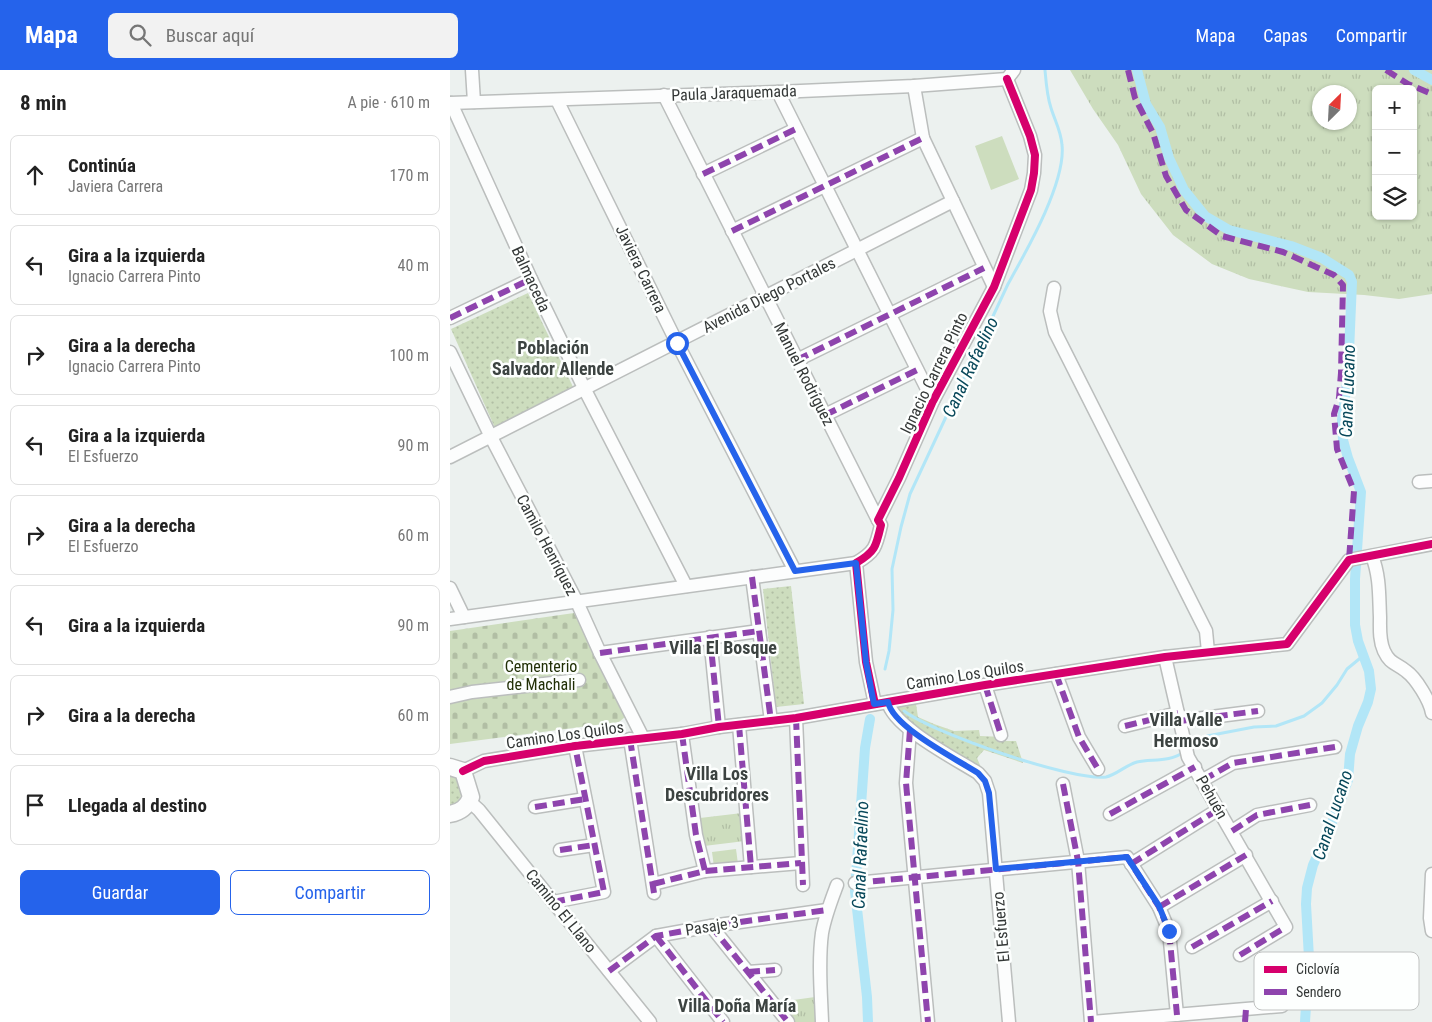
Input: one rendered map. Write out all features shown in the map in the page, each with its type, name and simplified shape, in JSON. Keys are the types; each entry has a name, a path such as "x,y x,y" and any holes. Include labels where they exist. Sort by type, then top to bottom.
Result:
{"main road":[{"path":"450,815 464,808 471,797 456,769"}],"street":[{"path":"472,70 474,102"},
{"name":"Paula Jaraquemada","path":"450,103 914,86 1012,74"},
{"name":"Ignacio Carrera Pinto","path":"856,563 870,554 876,544 881,525 878,520 933,401 994,286 1031,190 1035,155 1012,74"},
{"path":"914,86 923,138 994,286"},
{"path":"778,92 933,401"},
{"name":"Manuel Rodríguez","path":"664,95 878,520"},
{"name":"Javiera Carrera","path":"557,100 677,343 795,571"},
{"name":"Balmaceda","path":"450,103 531,279 585,390 686,586"},
{"path":"703,174 796,129"},
{"path":"732,231 923,138"},
{"name":"Avenida Diego Portales","path":"450,457 766,298 857,249 953,201"},
{"path":"797,360 984,268"},
{"path":"450,318 531,279"},
{"path":"1054,288 1050,311 1055,332 1206,631 1208,652"},
{"name":"Camilo Henríquez","path":"450,352 491,437 577,602 637,738 654,888 705,871"},
{"path":"825,415 918,370"},
{"path":"1419,482 1432,481"},
{"name":"Camino Los Quilos","path":"456,769 484,761 575,746 682,734 796,718 985,685 1165,657 1287,644 1349,560 1432,544"},
{"path":"1372,556 1378,576 1380,638 1383,649 1396,666 1404,669 1412,676 1430,704 1432,713"},
{"path":"450,619 856,563 866,662 874,704"},
{"path":"752,577 771,721"},
{"path":"450,588 464,617"},
{"path":"600,653 759,631"},
{"path":"710,638 719,728"},
{"name":"Pehuén","path":"1165,657 1185,744 1192,762 1286,927 1240,955"},
{"path":"1056,674 1079,737 1098,769"},
{"path":"450,697 472,692 579,680"},
{"path":"985,685 1001,735"},
{"name":"El Esfuerzo","path":"888,702 896,716 910,730 978,773 985,781 989,793 1009,1022"},
{"path":"1126,726 1179,717 1258,711"},
{"path":"796,718 803,885"},
{"path":"739,725 751,867"},
{"path":"910,730 906,783 928,1022"},
{"path":"682,734 696,835 705,871 801,863"},
{"path":"553,902 604,892 575,746"},
{"path":"1203,780 1233,763 1335,747"},
{"path":"1110,814 1192,762"},
{"path":"1063,784 1078,862 1091,1022 1177,1015 1246,1016 1268,1010"},
{"path":"535,808 585,799"},
{"name":"Camino El Llano","path":"469,801 479,810 650,1022"},
{"path":"1232,831 1256,815 1310,805"},
{"path":"1131,864 1219,809"},
{"path":"560,850 594,844"},
{"path":"1159,906 1246,855"},
{"path":"856,883 1127,857 1159,906 1169,931 1177,1015"},
{"path":"1432,874 1430,918 1432,931"},
{"path":"822,1022 820,953 822,932 827,910 837,885"},
{"path":"1192,947 1272,901"},
{"name":"Pasaje 3","path":"609,971 656,936 711,926 827,910"},
{"path":"711,926 788,1022"},
{"path":"656,936 723,1022"},
{"path":"748,972 775,970"}],"green space":[{"path":"1070,70 1432,70 1432,294 1399,299 1308,292 1249,279 1212,264 1173,235 1141,194 1118,145 1093,109"},
{"path":"1002,136 1019,179 991,190 975,146"},
{"path":"528,293 574,389 495,428 451,329"},
{"path":"791,586 804,704 776,707 763,589"},
{"name":"Cementerio de Machali","path":"574,613 625,717 619,722 450,744 450,631"},
{"path":"916,704 918,717 934,724 954,731 979,730 980,736 1004,737 1006,741 1016,741 1023,763 984,750 977,758 983,772 908,722 896,705"},
{"path":"450,774 457,775 461,793 458,801 450,806"},
{"path":"742,813 745,841 704,846 700,818"},
{"path":"736,849 738,864 714,867 712,852"},
{"path":"815,997 816,1022 795,1022 779,1002"}],"waterway":[{"name":"Canal Rafaelino","path":"885,669 889,651 893,610 892,569 910,494 1008,284 1044,216 1058,178 1062,160 1062,145 1049,99 1045,70"},
{"name":"Canal Lucano","path":"1137,70 1146,104 1160,127 1169,158 1184,190 1205,216 1229,230 1291,246 1322,258 1349,275 1352,282 1348,375 1342,420 1343,440 1361,492 1355,579 1355,625 1358,641 1369,671 1371,689 1350,754 1348,780 1330,828 1313,865 1307,888 1309,952"},
{"path":"1414,70 1432,80"},
{"path":"1190,748 1207,736 1254,727 1276,726 1304,716 1322,703 1347,669 1364,655"},
{"path":"904,711 971,743 1034,764 1088,776 1106,777 1137,762 1167,759 1184,752"},
{"name":"Canal Rafaelino","path":"868,1022 855,891 865,748 870,719"},
{"name":"Canal Lucano","path":"1305,1022 1306,1010"}],"marked path":[{"path":"1128,70 1135,98 1153,133 1166,176 1186,210 1222,236 1283,252 1334,275 1343,285 1341,373 1339,398 1334,414 1337,449 1354,491 1349,560"},
{"path":"1386,70 1408,84 1432,94"},
{"path":"703,174 796,129"},
{"path":"732,231 923,138"},
{"path":"797,360 984,268"},
{"path":"450,318 531,279"},
{"path":"825,415 917,370"},
{"path":"752,577 771,721"},
{"path":"600,653 759,631"},
{"path":"710,637 719,727"},
{"path":"1056,674 1079,737 1098,769"},
{"path":"985,685 1001,735"},
{"path":"1180,721 1258,711"},
{"path":"1125,726 1178,713"},
{"path":"796,718 803,885"},
{"path":"739,725 751,867"},
{"path":"910,730 906,783 928,1022"},
{"path":"682,734 696,835 705,871"},
{"path":"630,739 654,893"},
{"path":"553,902 604,892 575,746"},
{"path":"1203,780 1233,763 1335,747"},
{"path":"1110,814 1195,767"},
{"path":"1063,784 1078,861 1091,1022"},
{"path":"535,807 585,799"},
{"path":"1232,831 1257,815 1310,805"},
{"path":"1131,864 1219,809"},
{"path":"560,850 594,845"},
{"path":"1159,907 1246,855"},
{"path":"855,883 1127,857 1159,907 1169,931 1177,1015"},
{"path":"653,884 705,871 801,863"},
{"path":"1192,947 1272,901"},
{"path":"609,971 656,936 711,926 827,910"},
{"path":"711,926 788,1022"},
{"path":"1240,955 1286,927"},
{"path":"656,936 723,1022"},
{"path":"748,972 775,970"},
{"path":"1245,1022 1246,1009"}],"cycle path":[{"path":"875,704 866,662 856,563 867,556 876,544 881,525 878,520 933,401 994,287 1031,190 1035,155 1030,136 1007,79"},
{"path":"463,771 484,761 575,746 682,734 719,727 796,718 985,685 1165,657 1287,644 1349,560 1432,544"}],"district":[{"name":"Población Salvador Allende","path":"553,357"},
{"name":"Villa El Bosque","path":"723,647"},
{"name":"Villa Valle Hermoso","path":"1186,730"},
{"name":"Villa Los Descubridores","path":"717,783"},
{"name":"Villa Doña María","path":"737,1005"}],"route":[{"path":"677,343 795,571 856,563 866,662 874,704 888,702 896,716 910,730 978,773 985,781 989,793 996,869 1127,857 1159,906 1169,931"}]}
